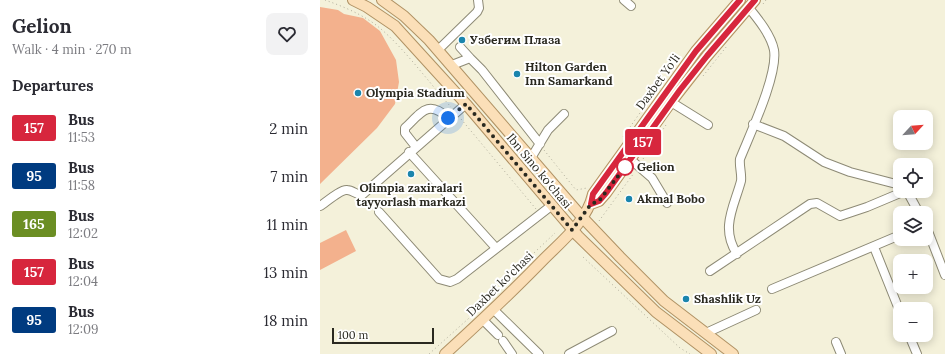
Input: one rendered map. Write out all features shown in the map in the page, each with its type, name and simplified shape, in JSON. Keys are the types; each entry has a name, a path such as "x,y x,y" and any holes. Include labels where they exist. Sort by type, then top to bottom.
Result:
{"main road":[{"name":"Ibn Sino ko'chasi","path":"353,0 367,7 395,26 466,104 572,230 656,312 711,354"},
{"name":"Ibn Sino ko'chasi","path":"382,0 404,16 438,50 582,217 664,301 733,354"},
{"name":"Daxbet Yo'li","path":"572,230 591,204 593,194 696,51 740,0"},
{"name":"Daxbet Yo'li","path":"591,204 599,201 606,193 671,102 707,56 752,4"},
{"name":"Daxbet ko'chasi","path":"445,354 494,310 572,230"}],"street":[{"path":"438,50 477,12 479,8 478,0"},
{"path":"624,0 631,6"},
{"path":"737,254 728,236 732,207 741,179 739,168 740,159 771,78 775,59 774,48 752,4"},
{"path":"460,47 482,70 540,144"},
{"path":"452,65 470,58"},
{"path":"671,102 708,125"},
{"path":"320,206 343,190 349,190 362,195 412,149 466,104"},
{"path":"448,118 435,109 430,108 424,111 405,128 405,133 412,149 496,248"},
{"path":"531,158 548,130 564,114"},
{"path":"754,124 784,136 824,162 850,172 893,183"},
{"path":"630,159 652,178 667,203"},
{"path":"710,271 810,204 817,203 840,216 893,196"},
{"path":"379,212 439,279 445,282 457,279 551,206"},
{"path":"772,289 893,238"},
{"path":"933,244 945,275"},
{"path":"874,247 896,302"},
{"path":"494,310 539,354"},
{"path":"706,333 756,310"},
{"path":"483,320 500,338 512,354"},
{"path":"569,354 612,331"},
{"path":"836,342 841,354"},
{"path":"912,342 917,354"}],"path":[{"path":"325,0 344,7 368,19 388,35 541,215"},
{"path":"540,144 576,190"},
{"path":"429,354 502,289 516,270 555,233"},
{"path":"583,257 680,348 690,354"}],"shaded area":[{"name":"Olympia Stadium","path":"320,7 338,10 344,14 363,18 380,31 396,60 399,82 395,104 377,128 320,184"},
{"path":"346,230 356,251 320,270 320,243"}],"bus line":[{"name":"157","path":"740,0 696,51 593,194 591,204 599,201 606,193 680,90 755,0"}],"place":[{"name":"Узбегим Плаза","path":"462,40"},
{"name":"Hilton Garden Inn Samarkand","path":"517,74"},
{"name":"Olympia Stadium","path":"358,93"},
{"name":"Gelion","path":"625,167"},
{"name":"Olimpia zaxiralari tayyorlash markazi","path":"411,174"},
{"name":"Akmal Bobo","path":"629,199"},
{"name":"Shashlik Uz","path":"686,299"}],"route":[{"path":"448,118 466,104 572,230 591,204 599,201 625,167"}]}
